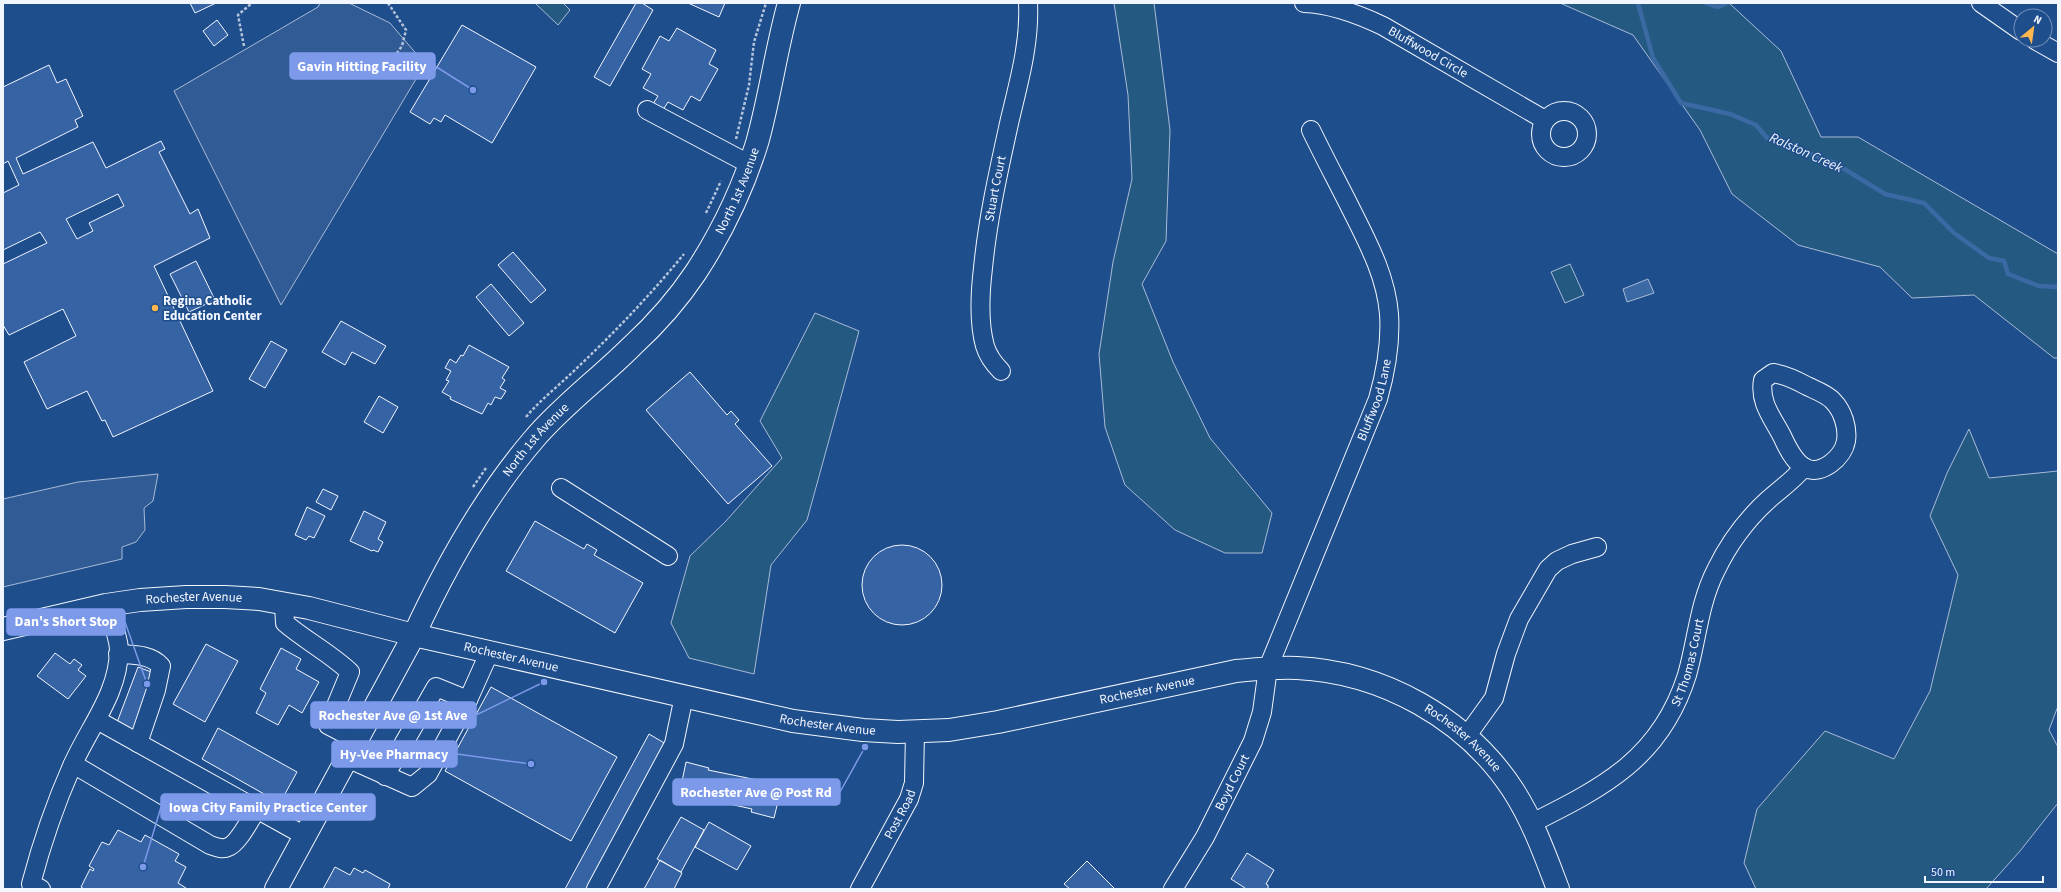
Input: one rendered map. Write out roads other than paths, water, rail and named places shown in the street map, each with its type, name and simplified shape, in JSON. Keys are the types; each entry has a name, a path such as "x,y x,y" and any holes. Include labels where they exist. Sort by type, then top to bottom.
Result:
{"main road":[{"name":"North 1st Avenue","path":"276,889 414,635 433,594 484,508 506,475 539,433 571,401 632,347 657,321 695,272 721,230 740,159 768,100 778,44 789,3"},
{"name":"Rochester Avenue","path":"3,630 106,605 174,597 225,597 309,608 414,635 828,727 915,732 948,730 998,722 1236,671 1268,668 1325,671 1381,685 1432,711 1466,737 1496,767 1513,790 1532,822 1558,889"}],"street":[{"name":"Stuart Court","path":"1001,371 992,361 985,347 981,326 981,292 986,238 993,197 1026,49 1029,19 1028,3"},
{"name":"Bluffwood Circle","path":"1304,3 1337,8 1361,16 1383,26 1545,120"},
{"path":"1981,3 2013,25"},
{"path":"2049,48 2058,53"},
{"path":"647,110 740,159"},
{"name":"Bluffwood Lane","path":"1268,668 1378,399 1386,371 1389,343 1388,314 1384,286 1376,258 1311,130"},
{"path":"1773,373 1783,374 1823,394 1833,401 1842,415 1845,426 1846,441 1839,456 1824,468 1812,470 1804,467 1790,452 1765,404 1761,392 1763,380 1773,373"},
{"name":"St Thomas Court","path":"1532,822 1591,793 1614,779 1653,741 1668,718 1680,694 1687,674 1704,601 1715,571 1726,550 1747,522 1768,500 1797,476 1804,467"},
{"path":"561,488 668,556"},
{"path":"1466,737 1494,698 1506,654 1519,620 1548,569 1557,561 1567,556 1597,547"},
{"path":"284,604 285,623 305,640 336,659 350,672 328,725 352,749 385,776 412,788 428,774 468,700 490,652"},
{"path":"41,889 31,884 38,860 73,764 108,700 118,668 119,648 114,626 106,605"},
{"path":"118,654 147,657 156,660 161,666 156,690 138,743"},
{"name":"Boyd Court","path":"1173,889 1205,837 1253,741 1262,712 1268,668"},
{"path":"385,776 436,687 468,700"},
{"path":"596,889 674,744 684,696"},
{"path":"96,720 305,836"},
{"name":"Post Road","path":"860,889 909,799 914,783 915,732"},
{"path":"73,764 210,845 221,849 229,847 239,838 257,809"}],"waterway":[{"name":"Ralston Creek","path":"1638,3 1653,58 1681,103 1730,114 1756,125 1767,138 1833,162 1885,194 1924,203 1954,233 1989,258 2004,261 2008,274 2039,286 2058,287"},
{"name":"Ralston Creek","path":"1706,3 1718,7 1727,3"}],"place":[{"name":"Gavin Hitting Facility","path":"473,90"},
{"name":"Regina Catholic Education Center","path":"155,308"},
{"name":"Rochester Ave @ 1st Ave","path":"544,682"},
{"name":"Dan's Short Stop","path":"147,684"},
{"name":"Rochester Ave @ Post Rd","path":"865,747"},
{"name":"Hy-Vee Pharmacy","path":"531,764"},
{"name":"Iowa City Family Practice Center","path":"143,867"}]}
